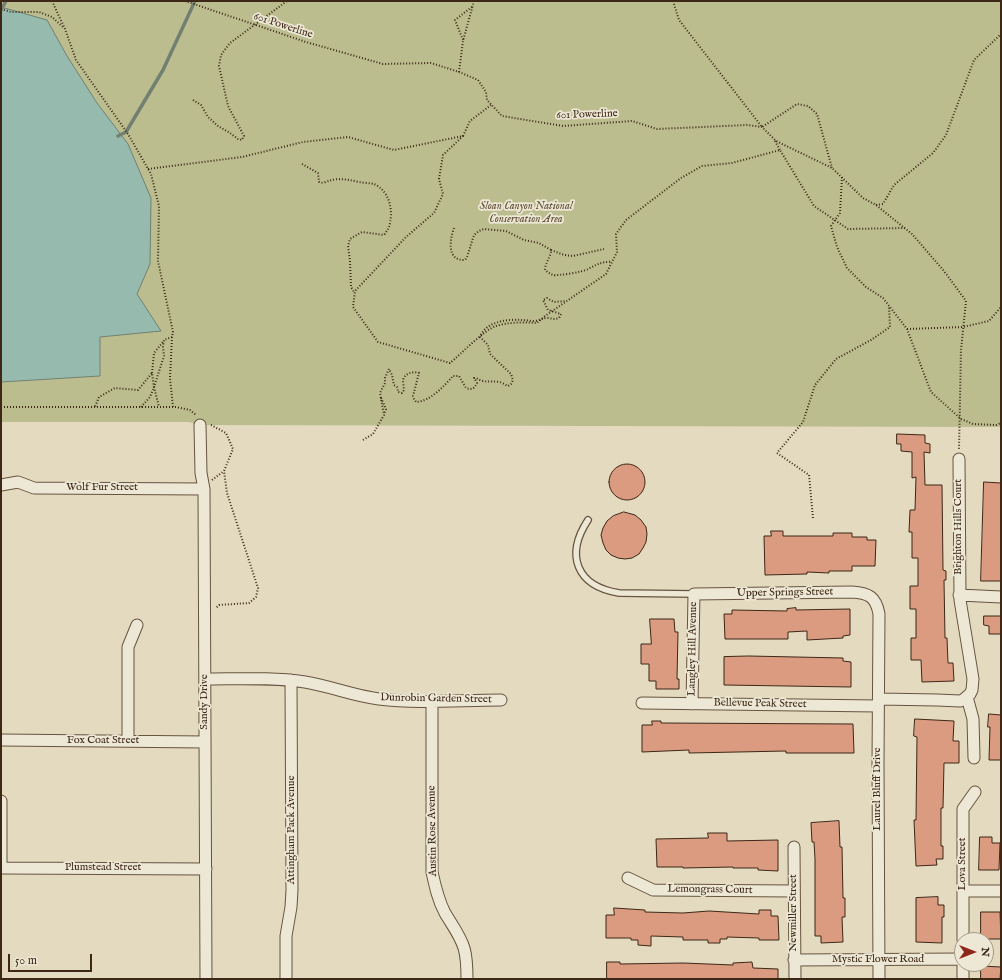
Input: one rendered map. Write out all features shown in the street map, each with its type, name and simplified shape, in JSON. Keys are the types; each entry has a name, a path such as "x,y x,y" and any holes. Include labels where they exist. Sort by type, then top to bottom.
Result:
{"street":[{"name":"Sandy Drive","path":"200,425 201,473 204,489 206,979"},
{"name":"Brighton Hills Court","path":"959,459 959,595 973,679 972,690 967,697"},
{"name":"Wolf Fur Street","path":"1,484 18,482 34,488 204,489"},
{"name":"Upper Springs Street","path":"694,594 852,592 868,595 874,600"},
{"name":"Langley Hill Avenue","path":"692,704 694,594"},
{"path":"959,595 1001,597"},
{"name":"Laurel Bluff Drive","path":"874,600 878,606 879,614 878,979"},
{"path":"128,741 128,647 137,625"},
{"name":"Dunrobin Garden Street","path":"205,679 291,680 322,685 357,695 378,699 432,701 501,700"},
{"name":"Attingham Pack Avenue","path":"286,979 286,936 291,907 292,890 291,680"},
{"path":"967,697 973,719 974,758"},
{"name":"Bellevue Peak Street","path":"642,703 692,704 937,700 955,702 963,700 967,697"},
{"name":"Austin Rose Avenue","path":"432,701 432,872 438,898 464,948 467,979"},
{"name":"Fox Coat Street","path":"1,740 205,742"},
{"name":"Lova Street","path":"963,932 963,809 975,792"},
{"path":"1,801 1,868"},
{"name":"Newmiller Street","path":"794,847 794,979"},
{"name":"Plumstead Street","path":"1,868 206,869"},
{"name":"Lemongrass Court","path":"628,878 653,890 794,891"},
{"path":"963,891 1001,891"},
{"name":"Mystic Flower Road","path":"794,960 954,960"}],"lane":[{"path":"588,520 581,530 576,554 579,568 585,579 596,587 619,593 694,594"}],"path":[{"path":"53,1 76,60 128,134 151,174 159,206 158,261 173,332 170,378 173,407"},
{"name":"601 Powerline","path":"185,1 306,42 383,64 431,63 459,72 478,80 486,92 487,100 502,116 563,126 632,121 657,129 747,125 762,127"},
{"path":"193,100 201,105 208,117 218,126 242,140 244,136 228,106 219,66 221,55 230,43 287,1"},
{"path":"459,72 463,41 474,1"},
{"path":"673,1 679,20 762,127 775,140 814,206 848,229 905,228"},
{"path":"463,41 455,20 473,6"},
{"path":"1,9 11,12 39,12 52,17 65,29"},
{"path":"876,205 883,204 894,185 933,153 946,135 974,60 1001,34"},
{"path":"762,127 798,104 808,106 817,114 832,168"},
{"path":"492,105 470,121 463,136 443,155 439,179 443,194 434,213 406,237 355,291 353,307 378,342 450,363 480,337 496,326 521,322 537,323 606,274 617,252 616,234 626,220 682,178 702,166 732,163 780,150"},
{"path":"148,169 242,157 303,142 348,137 394,150 463,136"},
{"path":"775,140 832,168 863,198 876,205 905,228 944,271 966,301 963,327 959,459"},
{"path":"302,164 318,173 319,182 323,183 333,179 374,184 383,191 390,201 390,227 384,235 362,232 350,239 348,246 351,287 355,293"},
{"path":"842,177 840,213 831,226 837,247 847,268 866,287 883,298 907,329 932,392 961,419 973,424 996,425 1001,423"},
{"path":"454,228 450,247 452,254 457,259 462,260 465,260 467,257 474,235 478,231 484,229 506,231 524,240 539,243 564,255 573,256 604,249"},
{"path":"551,250 551,254 545,267 548,272 554,275 587,270 595,265 612,262"},
{"path":"541,319 556,319 560,317 561,314 546,308 544,299 547,298 554,302 567,301"},
{"path":"813,518 809,475 777,453 803,422 815,385 836,359 871,340 890,327 889,306"},
{"path":"907,329 963,327 989,321 1001,307"},
{"path":"159,407 152,373 154,353 164,340 172,337"},
{"path":"364,440 373,434 384,416 380,394 389,369 394,385 397,387 398,392 402,393 404,390 404,380 407,376 414,371 419,373 413,396 416,402 421,401 437,392 453,376 459,376 466,388 471,389 475,387 477,383 474,378 490,383 498,382 508,386 511,384 513,380 511,374 490,354 488,345 480,337"},
{"path":"140,407 150,397 154,387 164,356 164,340"},
{"path":"95,407 99,397 115,388 138,390 152,373"},
{"path":"1,407 183,408 190,410 196,416 200,425 212,425 226,433 233,449 224,471 227,493 258,588 256,597 249,603 219,605 216,607 216,612"}],"green space":[{"name":"Sloan Canyon National Conservation Area","path":"1,1 1001,1 1001,427 200,425 189,422 1,422"}],"water":[{"path":"1,7 47,20 67,56 97,103 128,144 151,198 150,264 137,294 161,331 100,337 100,376 1,382"}],"building":[{"path":"897,434 925,435 925,443 930,444 930,453 924,452 925,485 942,485 943,570 946,571 946,580 944,580 945,638 947,638 948,663 953,663 954,681 922,682 921,660 911,660 911,638 916,638 916,609 910,609 910,586 918,586 918,558 912,558 912,532 909,532 910,510 915,510 916,477 912,478 912,452 901,451 901,444 897,444"},
{"path":"627,464 640,469 645,482 640,495 627,500 614,495 609,482 614,469"},
{"path":"984,482 1001,483 1001,581 981,581"},
{"path":"624,512 635,515 641,520 646,527 647,534 646,542 639,554 632,558 625,559 611,555 606,550 601,535 607,521 613,516"},
{"path":"771,531 783,531 783,536 833,536 833,533 852,533 852,537 867,537 867,540 876,540 875,566 852,566 852,571 829,571 829,573 807,572 807,574 765,575 764,536 771,536"},
{"path":"796,608 796,610 850,609 850,635 843,636 843,638 807,640 807,631 788,632 788,639 725,639 724,614 732,614 732,610 787,611 787,609"},
{"path":"984,616 1001,616 1001,634 989,634 989,626 984,625"},
{"path":"650,619 674,619 675,632 678,632 677,679 679,679 679,689 656,689 656,681 649,681 649,664 641,664 641,644 651,644"},
{"path":"749,656 843,658 843,661 851,662 851,687 724,685 724,657"},
{"path":"989,714 1001,715 1001,760 989,760"},
{"path":"915,719 954,721 953,741 959,741 959,763 944,763 943,808 941,808 941,846 943,846 943,859 936,859 937,865 916,866 914,820 916,820 917,737 914,736"},
{"path":"652,721 661,721 661,723 853,724 854,753 786,753 786,751 689,753 689,750 642,752 642,725 652,725"},
{"path":"839,821 840,847 842,847 843,898 845,898 845,917 842,917 843,942 821,943 821,936 815,936 815,859 811,823"},
{"path":"708,833 727,833 727,841 778,840 778,871 758,870 758,868 733,867 657,867 656,839 708,838"},
{"path":"980,837 992,837 992,843 1000,843 999,870 979,870"},
{"path":"938,897 938,905 944,905 944,917 942,917 942,943 916,942 916,898"},
{"path":"614,908 645,910 645,912 683,913 709,911 759,914 759,910 771,910 771,916 778,916 779,940 727,937 727,939 720,939 720,943 708,943 708,940 683,940 683,937 651,936 651,946 638,945 638,940 631,940 631,938 606,938 606,915 614,915"},
{"path":"981,912 1000,912 1001,939 994,939 994,932 981,932"},
{"path":"607,962 620,962 620,964 683,963 733,965 733,963 752,962 753,968 778,969 778,979 607,979"},
{"path":"994,967 1001,967 1000,979 981,979 981,972 994,972"}],"waterway":[{"path":"1,10 6,1"},
{"path":"118,136 126,132 163,70 195,1"}]}
